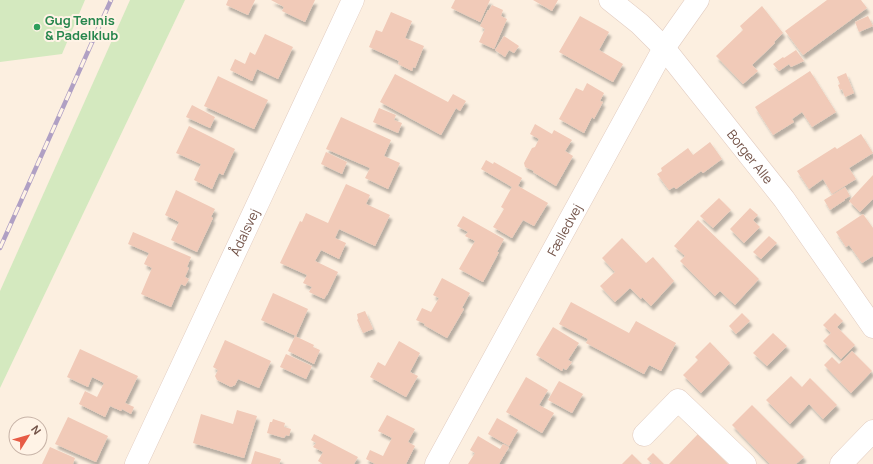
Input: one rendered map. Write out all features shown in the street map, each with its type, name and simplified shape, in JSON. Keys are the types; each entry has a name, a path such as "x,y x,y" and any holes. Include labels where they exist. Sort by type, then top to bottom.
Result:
{"street":[{"name":"Ådalsvej","path":"136,464 353,0"},
{"name":"Borger Alle","path":"610,0 640,24 664,48 784,199 873,326"},
{"name":"Fælledvej","path":"436,464 664,48 698,0"},
{"path":"644,435 678,400 745,464"},
{"path":"851,461 873,431"}],"green space":[{"name":"Gug Tennis & Padelklub","path":"0,0 85,0 62,54 0,62"},
{"path":"130,0 185,0 0,388 0,291"}],"building":[{"path":"228,0 255,0 248,15 226,5"},
{"path":"271,0 315,0 305,22 282,11 284,7"},
{"path":"455,0 490,0 480,22 451,8"},
{"path":"533,0 558,0 552,11"},
{"path":"827,0 861,0 867,8 803,55 785,31"},
{"path":"492,5 503,10 501,16 507,19 494,49 479,42 485,29 480,26"},
{"path":"762,6 783,33 774,42 775,43 752,65 758,71 743,84 716,56 743,30 740,26"},
{"path":"391,12 412,21 405,38 424,46 415,68 413,67 412,71 398,64 399,61 369,47 376,30 382,32"},
{"path":"580,16 609,32 599,50 623,64 613,82 559,52"},
{"path":"868,16 873,26 859,32 855,22"},
{"path":"265,34 293,47 278,79 257,69 252,81 230,70 235,59 245,64 250,52 255,55"},
{"path":"504,36 519,46 514,53 509,50 505,57 495,50"},
{"path":"796,50 804,61 791,67 789,64 779,71 773,64"},
{"path":"810,71 836,112 812,127 802,112 792,119 794,122 773,135 755,107"},
{"path":"846,73 854,93 845,97 842,89 840,90 838,85 840,84 837,77"},
{"path":"395,74 448,102 453,94 466,101 460,111 456,108 441,135 380,102"},
{"path":"218,76 268,100 254,129 204,106"},
{"path":"587,83 604,93 600,101 603,102 594,119 592,117 584,133 559,119 576,88 583,91"},
{"path":"192,105 215,117 210,128 186,117"},
{"path":"379,108 396,115 394,120 402,123 398,133 373,122"},
{"path":"341,117 391,140 384,156 400,163 388,189 365,178 370,168 326,149"},
{"path":"535,124 552,134 554,130 572,140 565,151 573,156 556,186 533,172 534,171 525,167 524,163 539,139 530,134"},
{"path":"189,126 235,149 223,175 219,173 212,189 194,180 201,164 176,153"},
{"path":"861,134 873,153 849,168 856,179 832,194 823,179 809,189 797,171 835,147 837,149"},
{"path":"710,142 722,159 703,173 701,171 676,189 674,187 669,190 657,174 662,171 661,168 688,148 693,155"},
{"path":"326,152 347,162 342,174 321,164"},
{"path":"486,160 493,164 494,162 522,178 518,186 548,203 534,226 523,220 512,238 493,227 504,209 501,207 512,187 481,169"},
{"path":"873,175 873,199 860,212 849,201"},
{"path":"346,184 370,195 366,204 390,215 375,246 339,229 335,238 346,243 339,259 321,250 315,261 338,272 324,299 309,292 312,287 303,283 307,275 280,263 300,221 302,222 306,213 328,223"},
{"path":"845,187 850,196 830,210 824,200"},
{"path":"176,190 215,209 211,217 213,218 197,252 171,240 179,222 165,215"},
{"path":"719,198 731,210 713,228 700,216"},
{"path":"750,208 758,215 753,220 760,227 744,243 730,229"},
{"path":"863,214 873,228 873,256 862,263 849,245 846,247 836,232"},
{"path":"463,216 504,239 497,252 499,252 483,282 459,269 475,241 465,236 468,232 457,226"},
{"path":"698,220 759,279 735,305 720,291 715,296 680,261 685,256 674,246"},
{"path":"133,232 191,257 187,267 189,268 185,277 189,279 185,286 181,284 171,307 141,294 152,268 144,264 149,253 128,244"},
{"path":"769,236 777,243 761,259 753,252"},
{"path":"622,238 646,263 653,257 674,281 651,306 630,288 615,302 600,286 615,272 602,258"},
{"path":"442,278 470,293 462,308 464,309 447,338 416,320 422,308 431,312 439,298 433,295"},
{"path":"273,293 308,309 296,336 261,320"},
{"path":"571,302 629,333 636,321 676,343 661,371 649,365 644,374 586,343 588,339 559,324"},
{"path":"365,311 373,329 363,333 357,320 357,314"},
{"path":"742,313 750,321 736,334 729,326"},
{"path":"835,313 843,321 837,327 855,345 841,359 823,341 831,333 823,325"},
{"path":"553,327 579,343 568,360 572,362 566,370 563,368 562,371 536,355"},
{"path":"773,333 787,346 767,366 753,353"},
{"path":"295,336 314,345 313,347 320,350 314,364 288,351"},
{"path":"225,340 271,361 259,388 238,379 235,385 231,387 217,380 215,376 218,370 213,367"},
{"path":"399,341 420,353 410,372 418,376 406,397 370,377 378,362 385,366"},
{"path":"710,342 730,363 701,393 683,375 698,360 695,357"},
{"path":"80,349 138,376 125,403 134,407 131,414 122,409 121,411 110,406 105,417 79,404 85,391 97,397 104,383 92,377 88,387 67,377"},
{"path":"852,351 872,371 851,393 824,365 832,357 839,364"},
{"path":"286,354 312,366 306,379 280,367"},
{"path":"791,376 802,387 810,378 837,405 823,419 809,404 790,424 766,400"},
{"path":"526,377 548,390 539,405 554,413 542,433 506,412"},
{"path":"559,381 583,394 572,413 548,400"},
{"path":"752,405 804,457 796,464 770,464 732,425"},
{"path":"237,410 257,416 244,458 193,443 201,414 233,424"},
{"path":"387,415 415,429 408,442 415,446 406,464 375,464 366,459 370,450 383,456 392,438 378,431"},
{"path":"68,417 108,436 96,462 55,444"},
{"path":"497,418 518,430 509,446 488,434"},
{"path":"273,419 285,423 284,427 291,429 289,436 286,435 284,438 267,433 270,422 272,422"},
{"path":"314,434 358,457 354,464 323,464 318,461 323,452 313,447 316,443 311,440"},
{"path":"698,434 728,464 669,464"},
{"path":"478,436 500,449 503,444 509,447 499,464 468,464 475,453 470,450"},
{"path":"50,447 75,458 73,464 42,464 46,456 48,456"},
{"path":"255,451 281,459 279,464 251,464"},
{"path":"653,453 664,464 652,464 647,459"},
{"path":"632,454 642,464 622,464"}],"railway":[{"path":"0,248 111,0"}],"place":[{"name":"Gug Tennis & Padelklub","path":"37,27"}]}
